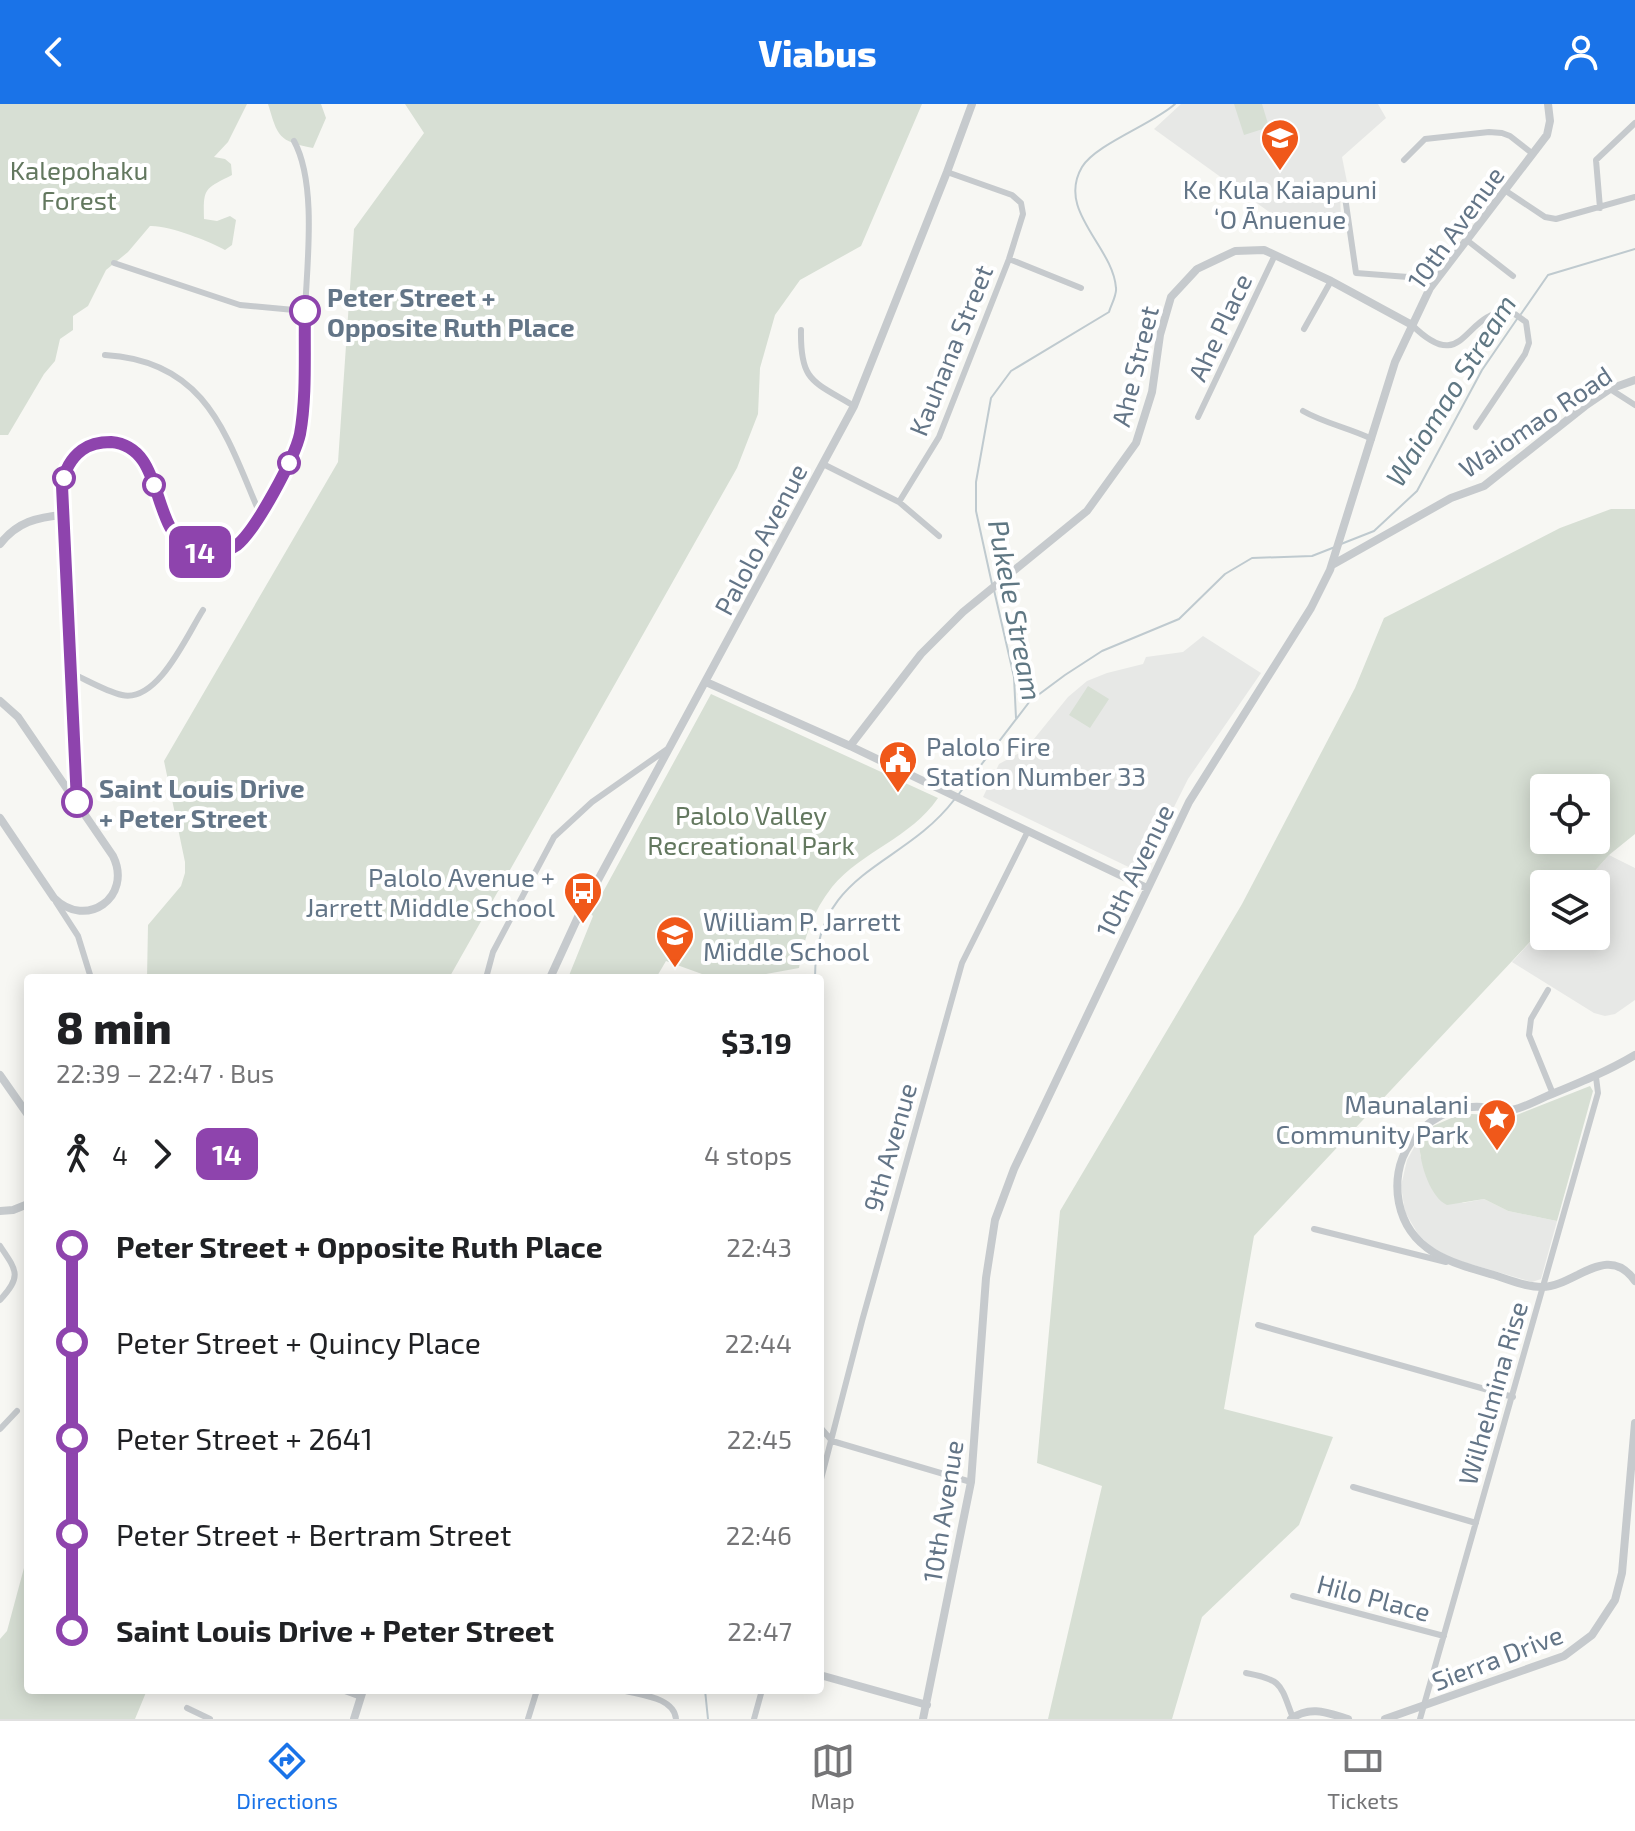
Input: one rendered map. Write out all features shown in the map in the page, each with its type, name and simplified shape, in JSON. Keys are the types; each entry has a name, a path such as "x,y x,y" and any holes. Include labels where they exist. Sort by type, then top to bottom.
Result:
{"street":[{"name":"Palolo Avenue","path":"552,974 573,928 854,406 972,104"},
{"name":"10th Avenue","path":"923,1719 971,1482 986,1278 995,1220 1014,1169 1189,802 1311,608 1332,565 1395,362 1430,288 1547,135 1550,121 1548,104"},
{"path":"1600,208 1596,160 1635,123"},
{"path":"1404,160 1425,139 1489,132 1510,136 1533,154"},
{"path":"77,802 62,486 67,466 86,447 106,442 126,447 142,459 172,530 190,548 209,554 228,550 244,539 292,459 300,434 309,207 300,155 294,141"},
{"name":"Kauhana Street","path":"899,502 939,437 1009,259 1023,214 1021,203 1012,195 947,172"},
{"path":"1506,191 1545,217 1556,219 1635,197"},
{"path":"1345,197 1356,273 1408,277 1430,288"},
{"path":"1468,241 1513,276"},
{"name":"Ahe Street","path":"850,746 921,654 963,612 1087,511 1136,443 1152,392 1160,335 1171,297 1197,269 1235,251 1264,250 1331,281 1412,325"},
{"name":"Ahe Place","path":"1198,417 1275,255"},
{"path":"1009,259 1081,288"},
{"path":"114,263 240,305 305,311"},
{"path":"1304,329 1331,281"},
{"path":"1412,325 1436,344 1446,347 1458,342 1492,313 1512,312 1526,322 1529,343 1525,354 1476,427"},
{"path":"801,330 800,359 811,380 854,406"},
{"path":"105,355 124,356 158,365 188,383 201,396 221,424 260,514"},
{"name":"Waiomao Road","path":"1332,565 1451,498 1484,486 1585,406 1610,389 1635,380"},
{"path":"1610,389 1635,405"},
{"path":"1303,411 1372,439"},
{"path":"823,464 899,502 939,536"},
{"path":"0,544 11,531 25,522 64,515"},
{"path":"1341,537 1358,551"},
{"path":"71,673 124,696 145,692 159,681 203,610"},
{"path":"706,682 850,746 1147,888"},
{"path":"0,701 18,717 116,861 118,882 108,901 88,911 67,908 51,894"},
{"path":"487,974 493,952 554,837 592,802 669,748"},
{"path":"0,818 78,936 90,974"},
{"name":"9th Avenue","path":"824,1469 962,963 1027,833"},
{"path":"1548,990 1531,1019 1529,1035 1553,1094"},
{"path":"1460,1266 1425,1248 1412,1234 1403,1217 1397,1179 1406,1151 1423,1128 1447,1112 1476,1107 1513,1110 1596,1077 1635,1055"},
{"path":"0,1075 24,1109"},
{"name":"Wilhelmina Rise","path":"1420,1719 1598,1093 1596,1077"},
{"path":"0,1211 24,1206"},
{"path":"1314,1229 1542,1287 1556,1285 1605,1264 1621,1268 1635,1281"},
{"path":"0,1246 14,1266 16,1275 12,1287 0,1300"},
{"path":"1258,1325 1513,1397"},
{"path":"0,1429 17,1411"},
{"name":"Sierra Drive","path":"1385,1719 1564,1656 1598,1627 1615,1600 1622,1573 1635,1423"},
{"path":"824,1432 832,1441 971,1482"},
{"path":"1353,1487 1476,1523"},
{"name":"Hilo Place","path":"1293,1596 1444,1636"},
{"path":"1246,1673 1274,1679 1281,1688 1292,1718 1317,1710 1348,1719"},
{"path":"824,1676 927,1705"},
{"path":"354,1719 362,1694"},
{"path":"528,1719 536,1694"},
{"path":"636,1694 667,1703 674,1709 676,1719"},
{"path":"754,1719 761,1694"},
{"path":"187,1708 210,1719"}],"shaded area":[{"name":"Ke Kula Kaiapuni ʻO Ānuenue","path":"1181,104 1378,104 1386,118 1342,157 1348,187 1340,189 1341,220 1286,224 1154,129"},
{"path":"1203,636 1261,673 1188,779 1141,873 983,797 999,764 1025,750 1068,697 1087,681 1143,664 1146,657 1183,652"},
{"path":"1609,855 1635,868 1635,1000 1615,1014 1605,1016 1594,1013 1512,962 1530,942 1530,950 1610,950 1610,870 1596,870"},
{"path":"1420,1137 1420,1155 1431,1185 1463,1203 1484,1199 1508,1211 1557,1221 1541,1279 1532,1282 1453,1259 1430,1246 1418,1234 1405,1212 1401,1186 1407,1160"}],"green space":[{"name":"Kalepohaku Forest","path":"0,104 247,104 228,142 214,157 231,164 232,175 211,187 204,201 204,219 217,221 230,216 236,220 232,245 225,250 199,238 150,226 128,252 106,270 88,306 73,316 73,330 60,339 55,361 8,435 0,435"},
{"path":"268,104 321,104 326,118 313,148 281,136"},
{"path":"405,104 922,104 861,246 800,280 775,315 760,368 758,414 737,468 451,974 147,974 148,925 181,886 185,873 164,761 338,462 354,229 424,133"},
{"path":"1234,104 1262,104 1269,127 1244,135"},
{"path":"1611,509 1635,509 1635,834 1596,870 1530,870 1530,942 1254,1236 1224,1409 1333,1437 1299,1525 1202,1617 1172,1719 1048,1719 1102,1486 1037,1463 1060,1211 1242,904 1355,688 1384,618 1560,528"},
{"path":"1088,686 1109,699 1090,728 1069,715"},
{"name":"Palolo Valley Recreational Park","path":"711,694 938,798 914,824 857,864 832,887 810,925 799,968 767,974 702,974 666,961 658,974 570,974 593,916 591,914"},
{"name":"Maunalani Community Park","path":"1590,1086 1593,1091 1557,1221 1508,1211 1484,1199 1447,1205 1435,1194 1422,1165 1420,1145 1420,1137 1433,1126 1456,1116 1472,1114 1514,1116"},
{"path":"24,1568 24,1694 145,1694 135,1719 0,1719 0,1639 7,1631"}],"waterway":[{"name":"Pukele Stream","path":"992,584 976,511 976,482 991,398 1011,371 1109,312 1116,291 1113,273 1081,214 1076,199 1076,183 1082,167 1099,150 1175,104"},
{"name":"Waiomao Stream","path":"1521,314 1548,275 1635,249"},
{"name":"Waiomao Stream","path":"1341,544 1374,531 1417,491 1482,370 1517,319"},
{"name":"Waiomao Stream","path":"958,795 1030,701 1065,675 1102,651 1179,619 1225,574 1252,558 1312,556 1335,547"},
{"name":"Pukele Stream","path":"994,590 1014,677 1016,718"},
{"path":"815,974 819,942 829,914 845,892 933,823 954,800"},
{"path":"705,1694 708,1719"}],"bus line":[{"name":"14","path":"77,802 62,486 67,466 75,455 93,445 120,444 138,454 146,465 179,540 196,551 209,554 234,547 244,539 260,514 297,446 301,421 305,311"}],"place":[{"name":"Ke Kula Kaiapuni ʻO Ānuenue","path":"1280,172"},
{"name":"Peter Street + Opposite Ruth Place","path":"305,311"},
{"name":"Palolo Fire Station Number 33","path":"898,794"},
{"name":"Saint Louis Drive + Peter Street","path":"77,802"},
{"name":"Palolo Avenue + Jarrett Middle School","path":"583,925"},
{"name":"William P. Jarrett Middle School","path":"675,969"},
{"name":"Maunalani Community Park","path":"1497,1152"}]}
